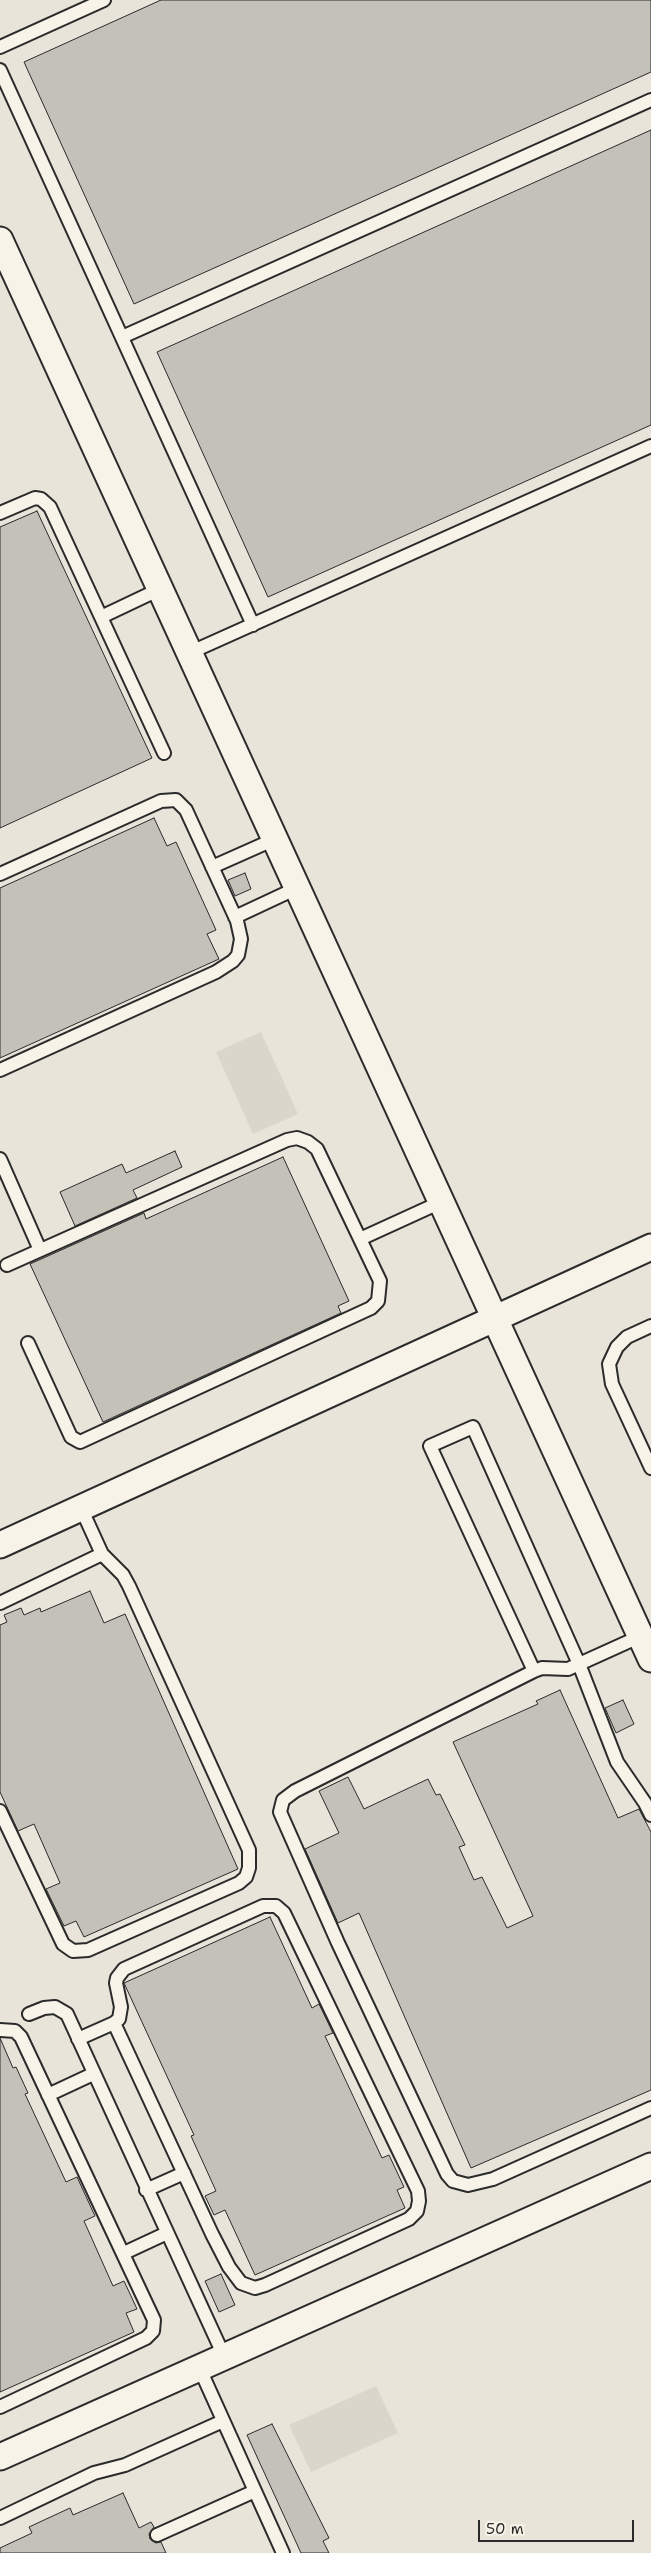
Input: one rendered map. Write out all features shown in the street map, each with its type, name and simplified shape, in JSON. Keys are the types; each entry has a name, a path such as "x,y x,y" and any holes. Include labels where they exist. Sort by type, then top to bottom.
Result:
{"street":[{"path":"2,252 190,653 651,1660"},
{"path":"0,1545 651,1247"},
{"path":"0,2457 651,2166"}],"lane":[{"path":"0,47 104,0"},
{"path":"0,70 253,625"},
{"path":"122,337 651,100"},
{"path":"190,653 651,446"},
{"path":"0,513 35,498 41,499 50,507 164,753"},
{"path":"101,617 160,589"},
{"path":"0,874 169,800 176,800 186,810 240,930 238,955 225,967 0,1070"},
{"path":"212,867 275,839"},
{"path":"235,917 297,888"},
{"path":"7,1265 287,1140 297,1138 308,1142 317,1149 380,1281 378,1301 371,1308 84,1440 76,1441 71,1437 28,1343"},
{"path":"0,1159 40,1250"},
{"path":"360,1239 441,1202"},
{"path":"651,1326 627,1337 617,1347 609,1364 612,1384 651,1468"},
{"path":"534,1671 430,1446 473,1427 579,1664 617,1762 651,1815"},
{"path":"0,1811 63,1944 73,1952 88,1950 239,1883 246,1877 249,1868 249,1850 129,1586 123,1575 102,1554 82,1508"},
{"path":"0,1603 102,1554"},
{"path":"641,1636 562,1671 547,1668 534,1671 295,1791 288,1795 281,1805 282,1820 443,2166 453,2181 468,2185 493,2179 651,2108"},
{"path":"78,2039 114,2023 119,2018 122,2011 116,1990 117,1978 124,1969 263,1906 276,1906 284,1913 418,2191 419,2207 408,2219 265,2286 255,2288 241,2283 233,2273 184,2173 114,2023"},
{"path":"29,2014 47,2008 62,2009 67,2014 146,2190 224,2356"},
{"path":"0,2030 15,2031 21,2037 153,2315 154,2326 150,2335 0,2407"},
{"path":"48,2095 93,2074"},
{"path":"146,2190 184,2173"},
{"path":"124,2253 166,2233"},
{"path":"199,2367 283,2553"},
{"path":"0,2518 94,2473 125,2464 223,2421"},
{"path":"157,2535 255,2491"}],"shaded area":[{"path":"0,0 651,0 651,2553 0,2553"},
{"path":"261,1032 298,1114 253,1134 216,1052"},
{"path":"376,2386 398,2433 311,2472 289,2425"}],"building":[{"path":"161,0 651,0 651,72 134,304 24,62"},
{"path":"651,130 651,425 268,597 157,352"},
{"path":"37,511 152,758 0,828 0,527"},
{"path":"154,818 167,846 176,842 216,930 207,934 219,959 0,1058 0,888"},
{"path":"245,873 251,889 235,896 228,880"},
{"path":"175,1151 182,1167 133,1190 137,1198 75,1226 60,1192 122,1164 126,1173"},
{"path":"283,1157 349,1301 338,1306 341,1313 103,1422 30,1264 144,1213 146,1219"},
{"path":"90,1591 104,1623 125,1614 238,1869 84,1937 76,1921 64,1926 46,1889 60,1883 34,1824 18,1831 0,1792 0,1625 7,1622 4,1615 21,1608 24,1615 40,1608 41,1612"},
{"path":"560,1690 618,1818 639,1809 651,1832 651,2090 471,2168 359,1913 338,1923 305,1849 339,1833 319,1791 348,1777 364,1809 428,1779 436,1795 440,1794 465,1845 459,1847 474,1880 482,1877 507,1928 533,1916 453,1742 538,1704 536,1701"},
{"path":"623,1700 634,1724 616,1733 605,1708"},
{"path":"270,1917 312,2008 319,2004 333,2033 325,2036 382,2158 389,2155 404,2187 397,2190 405,2208 255,2275 225,2210 214,2215 205,2196 216,2191 191,2136 194,2135 124,1983"},
{"path":"0,2038 13,2068 16,2067 28,2093 25,2094 66,2182 77,2177 95,2216 84,2221 113,2286 124,2281 137,2309 126,2313 134,2332 0,2392"},
{"path":"221,2274 235,2305 219,2312 205,2281"},
{"path":"272,2424 329,2538 323,2541 329,2553 301,2553 247,2435"},
{"path":"123,2493 139,2528 151,2522 154,2527 149,2534 150,2539 156,2543 161,2542 166,2553 0,2553 0,2548 32,2533 29,2527 70,2508 73,2515"}]}
